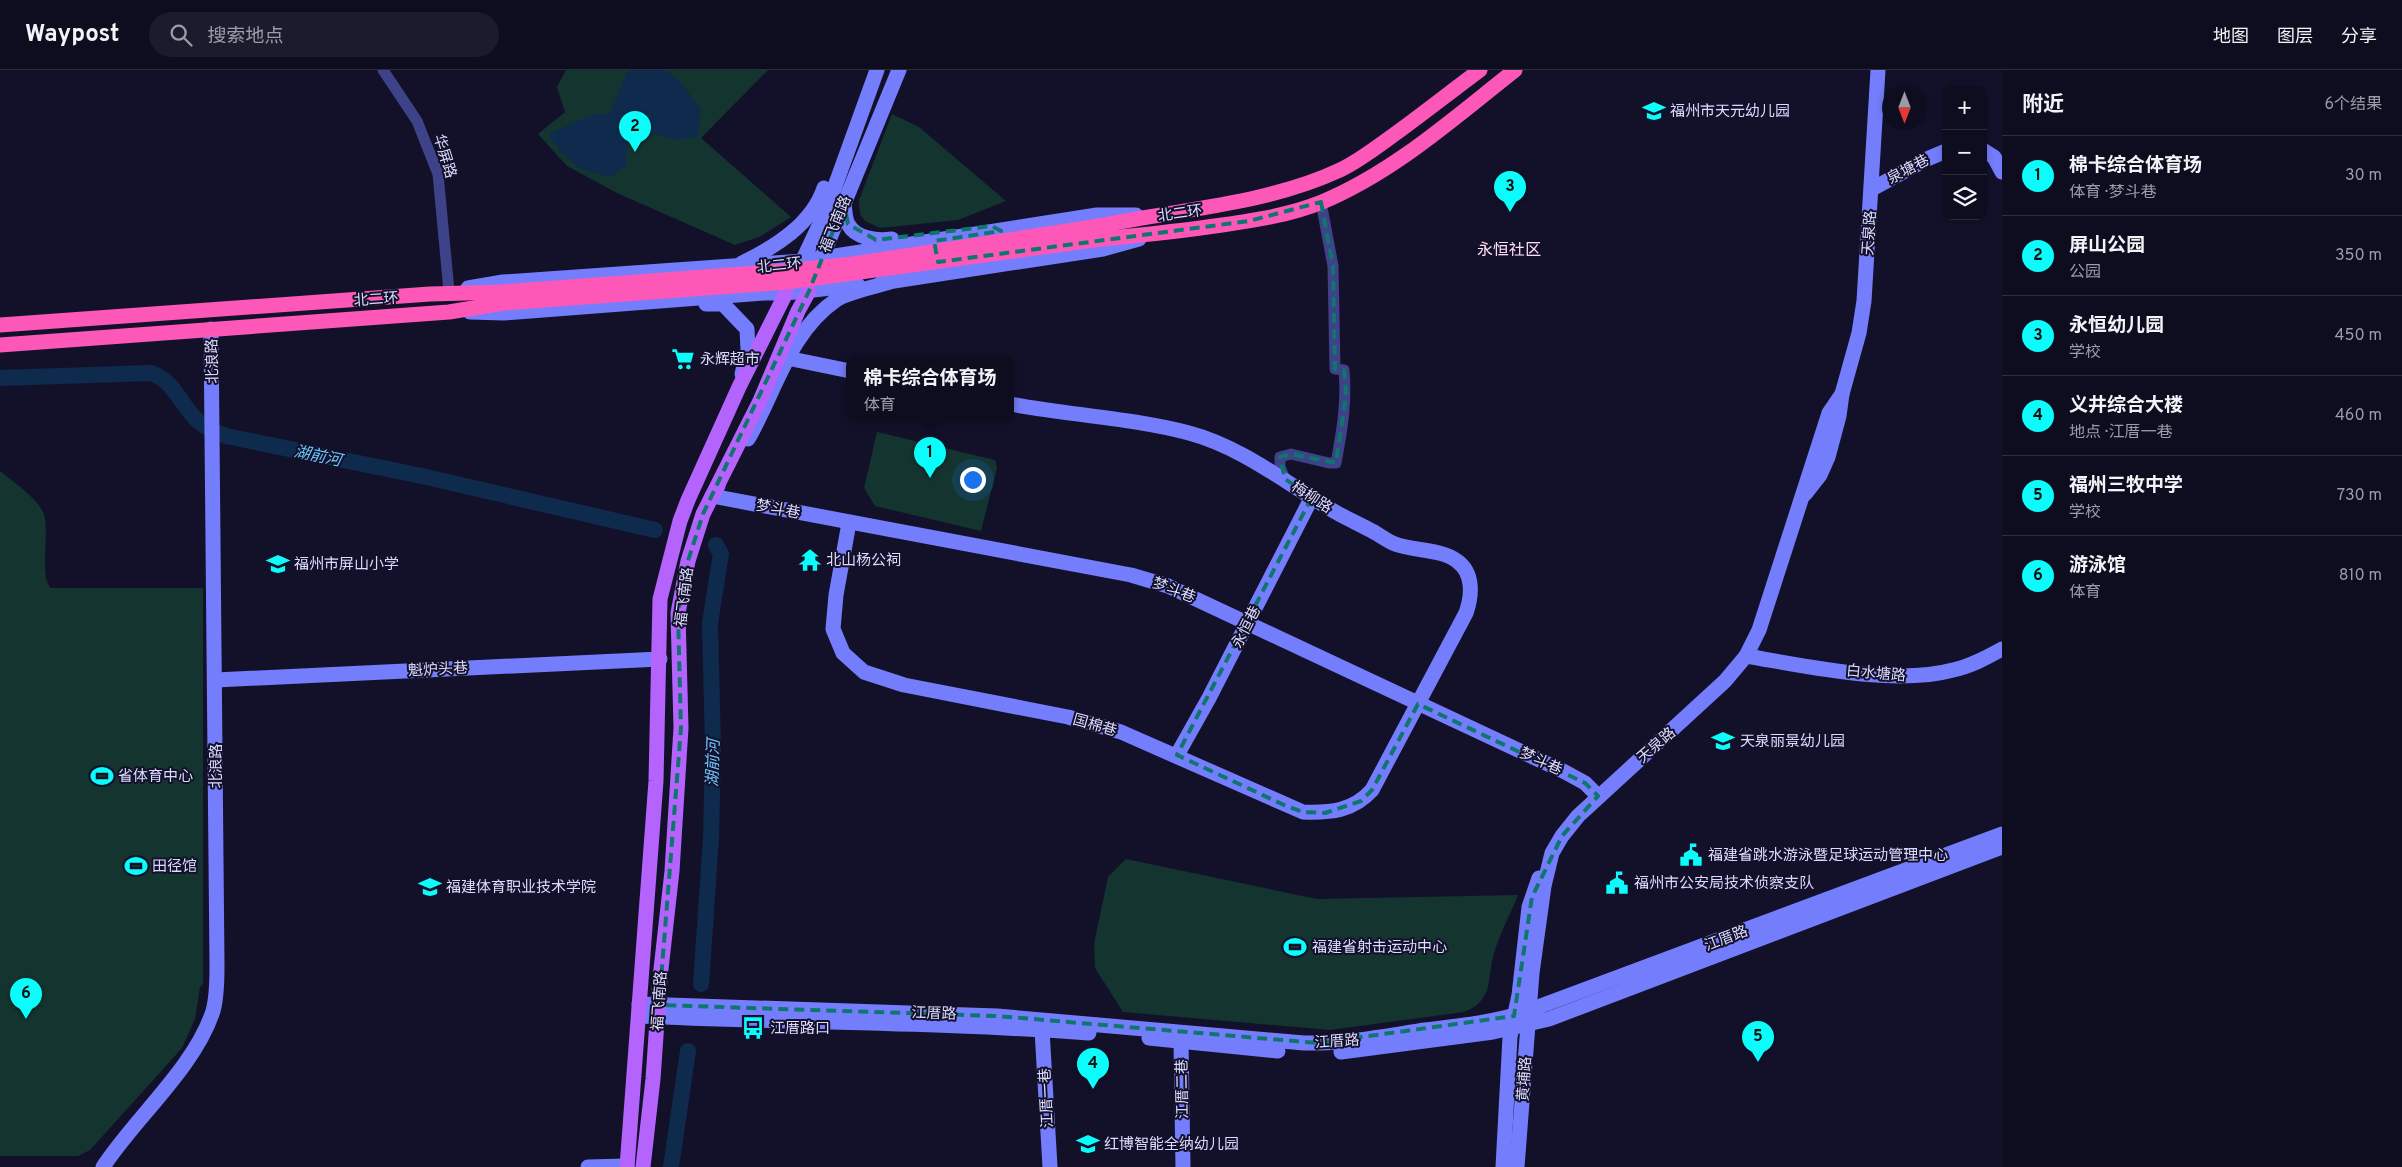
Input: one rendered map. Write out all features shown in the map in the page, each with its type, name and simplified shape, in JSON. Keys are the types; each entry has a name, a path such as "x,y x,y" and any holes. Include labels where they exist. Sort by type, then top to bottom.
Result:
{"highway":[{"name":"北二环","path":"1100,233 1150,215 1236,202 1280,192 1342,169 1404,128 1480,70"},
{"name":"北二环","path":"0,325 430,294 503,298 805,269 1100,233 1159,234 1289,214 1321,202 1384,170 1418,146 1515,70"},
{"name":"北二环","path":"0,345 449,312 503,298"}],"main road":[{"name":"福飞南路","path":"627,1167 656,781 660,599 680,521 739,387 803,261 826,211 877,70"},
{"name":"福飞南路","path":"643,1167 652,1095 672,871 682,728 678,613 688,561 702,514 760,401 798,311 809,292 899,70"},
{"name":"天泉路","path":"1524,993 1529,907 1535,888 1556,844 1568,827 1598,796 1708,698 1732,673 1746,656 1759,630 1829,413 1842,394 1859,333 1864,300 1878,70"},
{"path":"736,266 765,252 788,236 819,204 848,121 862,110"},
{"name":"泉塘巷","path":"1872,189 1942,153"},
{"path":"1987,153 1994,158 2002,172"},
{"path":"844,204 848,224 857,233 876,240 992,226 1001,230"},
{"path":"430,294 504,282 803,261 1097,215 1150,215"},
{"path":"449,312 504,313 764,292 786,293 890,282 1103,249 1159,234"},
{"path":"934,241 940,274"},
{"path":"688,269 690,299"},
{"path":"712,496 759,420 788,358 806,330 836,300 890,282"},
{"path":"638,302 723,304 748,329 748,350 739,387"},
{"name":"北浪路","path":"103,1167 186,1060 214,1009 217,966 216,680 211,329"},
{"path":"788,358 846,370"},
{"name":"梅柳路","path":"1014,405 1159,426 1190,433 1218,443 1254,460 1312,497 1394,544 1458,561 1471,585 1472,596 1418,704"},
{"name":"梦斗巷","path":"712,496 1131,575 1183,591 1571,775 1584,783 1598,796"},
{"name":"永恒巷","path":"1177,755 1249,622 1312,497"},
{"name":"国棉巷","path":"849,523 836,595 833,629 843,652 864,672 879,679 1068,717 1121,732 1303,812 1325,813 1361,801 1372,790 1418,704"},
{"name":"白水塘路","path":"1746,656 1872,675 1911,676 1953,670 1978,662 2002,649"},
{"name":"魁炉头巷","path":"216,680 660,659"},
{"name":"江厝路","path":"639,1010 997,1016 1318,1043 1361,1040 1521,1020 2002,834"},
{"name":"江厝路","path":"658,1011 715,1020 874,1022 1042,1030 1276,1051 1343,1052 1521,1020 2002,848"},
{"name":"黄埔路","path":"1503,1167 1524,993"},
{"name":"黄埔路","path":"1518,1167 1521,1020"},
{"name":"江厝一巷","path":"1042,1030 1050,1167"},
{"name":"江厝二巷","path":"1181,1041 1183,1167"},
{"path":"588,1167 627,1167"}],"street":[{"name":"华屏路","path":"383,70 417,121 438,174 449,291"},
{"path":"1285,479 1280,467 1280,457 1291,454 1336,463 1342,432 1346,387 1344,370 1335,370 1333,266 1321,202"}],"highlighted area":[{"path":"1321,202 1333,266 1335,369 1344,370 1346,395 1336,463 1291,454 1280,457 1285,479 1312,497 1177,755 1284,805 1303,812 1325,813 1361,801 1372,790 1418,704 1585,783 1598,796 1562,836 1532,897 1514,1016 1318,1043 997,1016 659,1005 681,728 678,613 688,561 703,514 809,291 844,204 848,224 876,240 992,226 1001,231 934,241 938,262 1249,221"}],"green space":[{"path":"566,70 768,70 701,138 791,217 759,237 735,245 617,193 567,166 538,134 565,112 557,87"},
{"path":"892,114 919,127 1006,201 958,220 880,228 865,221 860,214 859,200"},
{"path":"877,432 995,460 997,468 981,531 875,506 864,488"},
{"name":"省体育中心","path":"0,471 30,496 43,512 46,530 45,574 51,588 203,588 203,984 200,987 195,1019 182,1048 90,1150 78,1156 0,1156"},
{"name":"福建省射击运动中心","path":"1126,859 1317,899 1518,895 1492,959 1485,994 1474,1007 1464,1012 1330,1030 1123,1012 1095,968 1094,944 1108,877"}],"water":[{"path":"628,70 666,70 681,83 701,109 698,136 674,139 655,134 640,135 627,143 626,166 610,177 581,169 562,153 548,134 592,115 610,113"}],"waterway":[{"name":"湖前河","path":"0,378 151,373 166,381 198,421 211,430 226,436 422,476 655,530"},
{"name":"湖前河","path":"701,984 711,839 713,747 710,623 721,554 716,545"},
{"name":"湖前河","path":"671,1167 688,1051"}],"place":[{"name":"福州市天元幼儿园","path":"1654,111"},
{"name":"屏山公园","path":"635,152"},
{"name":"永恒幼儿园","path":"1510,212"},
{"name":"永辉超市","path":"683,359"},
{"name":"棉卡综合体育场","path":"930,478"},
{"name":"北山杨公祠","path":"810,560"},
{"name":"福州市屏山小学","path":"278,564"},
{"name":"天泉丽景幼儿园","path":"1723,741"},
{"name":"省体育中心","path":"102,776"},
{"name":"福建省跳水游泳暨足球运动管理中心","path":"1691,855"},
{"name":"田径馆","path":"136,866"},
{"name":"福州市公安局技术侦察支队","path":"1617,883"},
{"name":"福建体育职业技术学院","path":"430,887"},
{"name":"福建省射击运动中心","path":"1295,947"},
{"name":"游泳馆","path":"26,1019"},
{"name":"江厝路口","path":"753,1028"},
{"name":"福州三牧中学","path":"1758,1062"},
{"name":"义井综合大楼","path":"1093,1089"},
{"name":"红博智能全纳幼儿园","path":"1088,1144"}],"district":[{"name":"永恒社区","path":"1509,249"}]}
